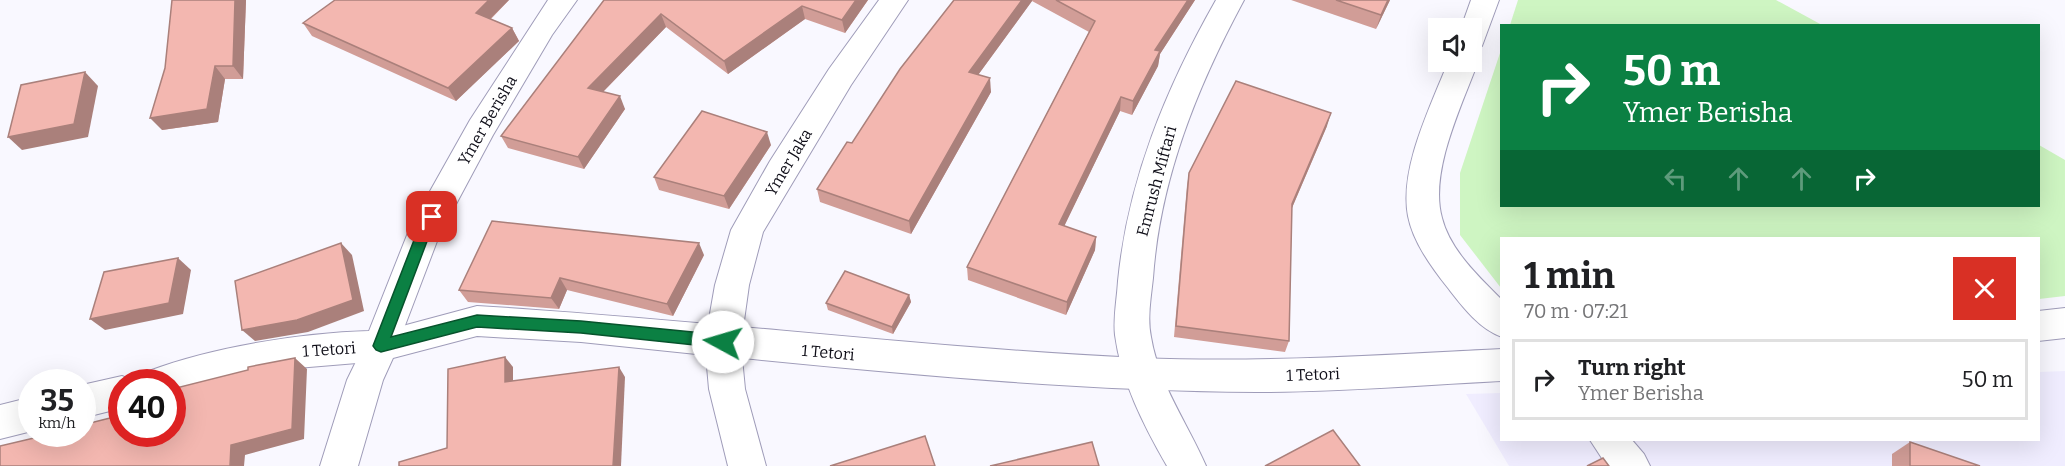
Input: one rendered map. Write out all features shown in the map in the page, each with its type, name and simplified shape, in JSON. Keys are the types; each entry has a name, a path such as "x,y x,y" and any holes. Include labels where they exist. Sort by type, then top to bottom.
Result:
{"street":[{"name":"Ymer Berisha","path":"339,466 365,380 381,346 423,235 481,128 542,28 563,0"},
{"name":"Ymer Jaka","path":"747,466 727,389 723,342 732,285 747,231 799,142 894,0"},
{"name":"Emrush Miftari","path":"1187,466 1159,418 1142,374 1132,334 1136,263 1154,178 1181,93 1230,0"},
{"path":"1479,18 1485,0"},
{"path":"1459,72 1430,156 1423,204 1437,248 1484,306 1500,320"},
{"name":"1 Tetori","path":"186,376 288,352 336,346 381,346 477,321 581,327 927,361 1142,374 1260,376 1500,365"},
{"path":"2040,326 2065,323"},
{"path":"0,422 18,418"},
{"path":"1610,441 1630,466"}],"shaded area":[{"path":"2065,371 2065,466 1509,466 1466,394 1500,393 1500,441 2040,441 2040,372"}],"green space":[{"path":"1518,0 1776,0 1820,24 1510,24"},
{"path":"1500,53 1500,207 2040,207 2040,146 2065,160 2065,296 2040,299 2040,237 1500,237 1500,287 1460,235 1460,173"}],"building":[{"path":"172,0 235,0 233,66 215,66 207,109 150,118 165,68"},
{"path":"335,0 489,0 476,13 512,28 448,88 303,23"},
{"path":"604,0 856,0 842,20 802,6 724,61 661,14 588,88 620,96 578,157 501,136"},
{"path":"954,0 1022,0 969,72 990,78 909,221 817,189 847,142 852,143 900,69"},
{"path":"1056,0 1188,0 1155,50 1160,51 1133,101 1121,97 1059,224 1096,237 1067,302 967,267 1095,21"},
{"path":"1336,0 1388,0 1381,15"},
{"path":"85,72 74,124 8,137 21,85"},
{"path":"1236,81 1331,113 1292,204 1289,341 1176,326 1189,173"},
{"path":"702,111 767,132 724,196 654,177"},
{"path":"492,221 699,243 667,304 560,278 551,298 459,290"},
{"path":"341,243 353,300 297,320 242,330 235,281"},
{"path":"178,258 169,303 90,319 104,272"},
{"path":"845,271 909,295 892,327 826,303"},
{"path":"505,357 505,382 619,367 613,466 399,466 399,462 447,448 448,369"},
{"path":"295,358 292,429 231,445 230,466 0,466 0,446 18,442 18,447 96,447 96,422 108,418 108,447 186,447 186,386 248,370 248,367"},
{"path":"1333,430 1360,466 1265,466"},
{"path":"925,436 935,466 830,466"},
{"path":"1092,442 1099,466 990,466"},
{"path":"1910,442 1980,466 1910,466"},
{"path":"1603,458 1609,466 1587,466"}],"route":[{"path":"432,217 381,346 477,321 581,327 723,342"}]}
